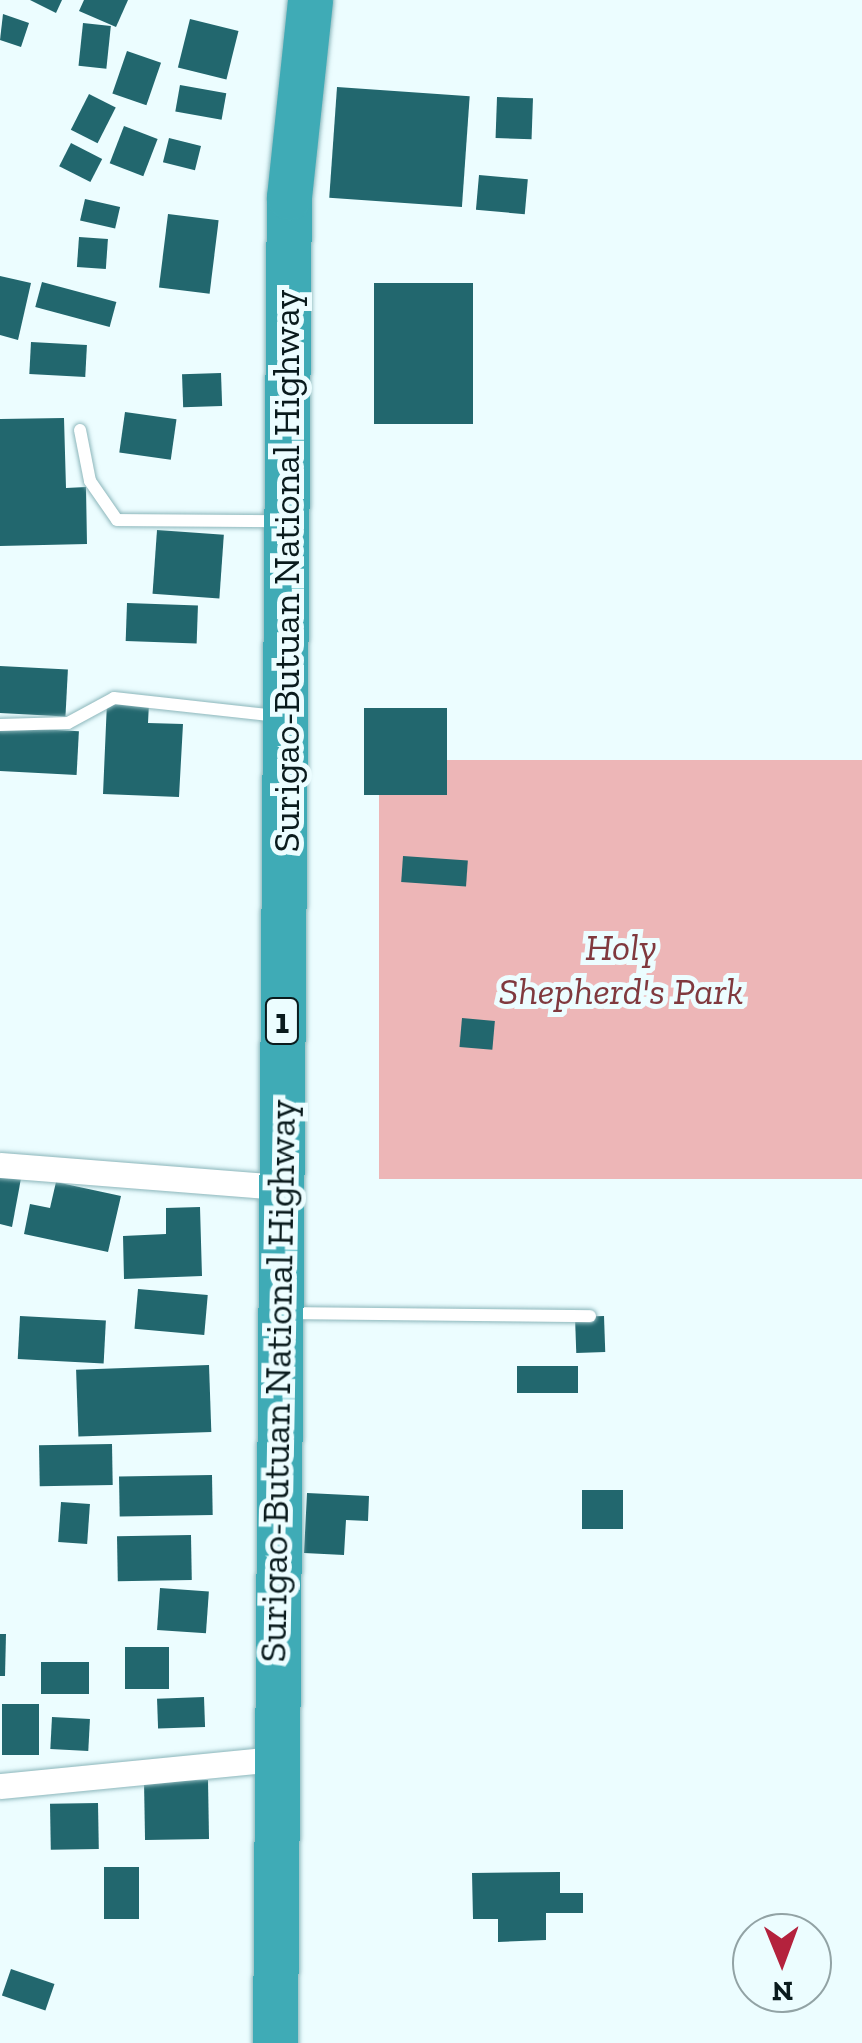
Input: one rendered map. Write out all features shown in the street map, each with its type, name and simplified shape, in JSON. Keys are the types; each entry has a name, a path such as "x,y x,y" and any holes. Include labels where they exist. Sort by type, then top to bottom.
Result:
{"highway":[{"name":"Surigao-Butuan National Highway","path":"275,2043 273,1759 284,1313 280,1187 289,717 289,198 310,0"}],"street":[{"path":"0,1166 280,1187"},
{"path":"0,1786 273,1759"}],"lane":[{"path":"80,430 90,481 118,520 290,520"},
{"path":"0,725 43,729 114,698 289,717"},
{"path":"284,1313 590,1316"}],"green space":[{"name":"Holy Shepherd's Park","path":"379,760 862,760 862,1179 379,1179"}],"building":[{"path":"30,0 62,0 56,13"},
{"path":"84,0 128,0 116,27 79,11"},
{"path":"3,14 29,23 21,47 0,40"},
{"path":"190,19 239,31 226,80 178,68"},
{"path":"83,23 111,26 106,69 79,66"},
{"path":"127,51 161,63 146,105 112,94"},
{"path":"180,85 226,93 222,120 175,112"},
{"path":"337,87 470,96 462,207 329,198"},
{"path":"89,94 116,108 98,143 71,130"},
{"path":"497,97 533,98 532,139 496,138"},
{"path":"124,126 158,139 143,176 110,163"},
{"path":"169,138 201,146 195,170 163,162"},
{"path":"71,143 102,159 90,182 59,166"},
{"path":"479,175 528,179 525,214 476,210"},
{"path":"85,199 120,207 115,229 80,220"},
{"path":"168,214 219,220 210,294 159,287"},
{"path":"79,237 108,239 106,269 77,267"},
{"path":"0,276 31,283 18,340 0,335"},
{"path":"42,282 116,302 110,327 35,307"},
{"path":"374,283 473,283 473,424 374,424"},
{"path":"31,342 87,345 85,377 29,374"},
{"path":"221,373 222,406 183,407 182,374"},
{"path":"125,412 176,419 171,460 119,453"},
{"path":"64,418 66,488 86,487 87,544 0,546 0,419"},
{"path":"157,530 224,535 219,599 153,594"},
{"path":"127,603 198,605 197,643 126,641"},
{"path":"0,666 68,670 65,716 0,713"},
{"path":"107,702 149,703 148,723 183,724 179,797 103,794"},
{"path":"364,708 447,708 447,795 364,795"},
{"path":"0,727 79,731 77,775 0,771"},
{"path":"403,856 468,861 466,886 401,882"},
{"path":"462,1018 495,1021 492,1050 459,1047"},
{"path":"0,1169 22,1173 12,1227 0,1224"},
{"path":"56,1182 121,1196 108,1252 24,1234 30,1204 50,1208"},
{"path":"200,1207 202,1276 124,1279 123,1236 166,1234 166,1208"},
{"path":"138,1289 208,1295 204,1335 135,1329"},
{"path":"20,1316 106,1321 104,1363 18,1359"},
{"path":"604,1316 605,1352 576,1353 575,1317"},
{"path":"209,1365 211,1432 78,1437 76,1370"},
{"path":"517,1366 578,1366 578,1393 517,1393"},
{"path":"112,1444 113,1485 40,1486 39,1445"},
{"path":"212,1475 213,1515 120,1517 119,1477"},
{"path":"582,1490 623,1490 623,1529 582,1529"},
{"path":"307,1493 369,1496 368,1521 346,1520 344,1555 304,1553"},
{"path":"61,1502 90,1504 87,1544 58,1542"},
{"path":"191,1535 192,1580 118,1581 117,1536"},
{"path":"160,1588 209,1591 206,1633 157,1630"},
{"path":"0,1634 6,1634 5,1676 0,1676"},
{"path":"125,1647 169,1647 169,1689 125,1689"},
{"path":"41,1662 89,1662 89,1694 41,1694"},
{"path":"204,1697 205,1727 158,1729 157,1699"},
{"path":"2,1704 39,1704 39,1755 2,1755"},
{"path":"52,1717 90,1719 88,1751 50,1749"},
{"path":"208,1780 209,1839 145,1840 144,1781"},
{"path":"98,1803 99,1849 51,1850 50,1804"},
{"path":"104,1867 139,1867 139,1919 104,1919"},
{"path":"560,1872 560,1893 583,1893 583,1913 546,1913 546,1940 498,1942 498,1919 473,1919 472,1873"},
{"path":"11,1969 54,1984 45,2010 2,1995"}]}
